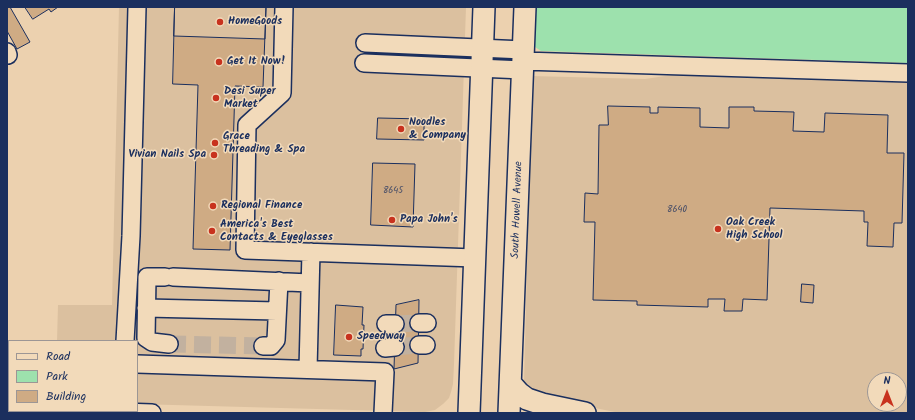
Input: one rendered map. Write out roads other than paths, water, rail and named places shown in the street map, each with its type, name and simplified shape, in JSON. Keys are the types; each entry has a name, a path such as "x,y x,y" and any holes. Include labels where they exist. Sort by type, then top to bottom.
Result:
{"main road":[{"path":"469,413 484,7"},
{"name":"South Howell Avenue","path":"509,413 525,7"},
{"path":"511,384 527,399 542,404 585,413"}],"street":[{"path":"125,340 131,236 137,7"},
{"path":"284,7 282,93 247,125 245,250 475,258"},
{"path":"365,43 482,48 523,60"},
{"path":"364,63 481,68 523,60 908,73"},
{"path":"308,369 311,252"},
{"path":"169,344 152,342 146,338 147,277 310,283"},
{"path":"263,346 271,346 276,340 279,282"},
{"path":"146,308 278,311"},
{"path":"138,364 385,372 384,413"},
{"path":"122,412 152,413"}],"tunnel":[{"path":"395,324 419,323"},
{"path":"169,344 263,346"},
{"path":"395,347 419,345"}],"place":[{"name":"HomeGoods","path":"220,22"},
{"name":"Get It Now!","path":"219,62"},
{"name":"Desi Super Market","path":"216,98"},
{"name":"Noodles & Company","path":"401,129"},
{"name":"Grace Threading & Spa","path":"215,143"},
{"name":"Vivian Nails Spa","path":"214,155"},
{"name":"Regional Finance","path":"213,206"},
{"name":"Papa John's","path":"392,220"},
{"name":"Oak Creek High School","path":"718,229"},
{"name":"America's Best Contacts & Eyeglasses","path":"212,231"},
{"name":"Speedway","path":"349,337"}]}
